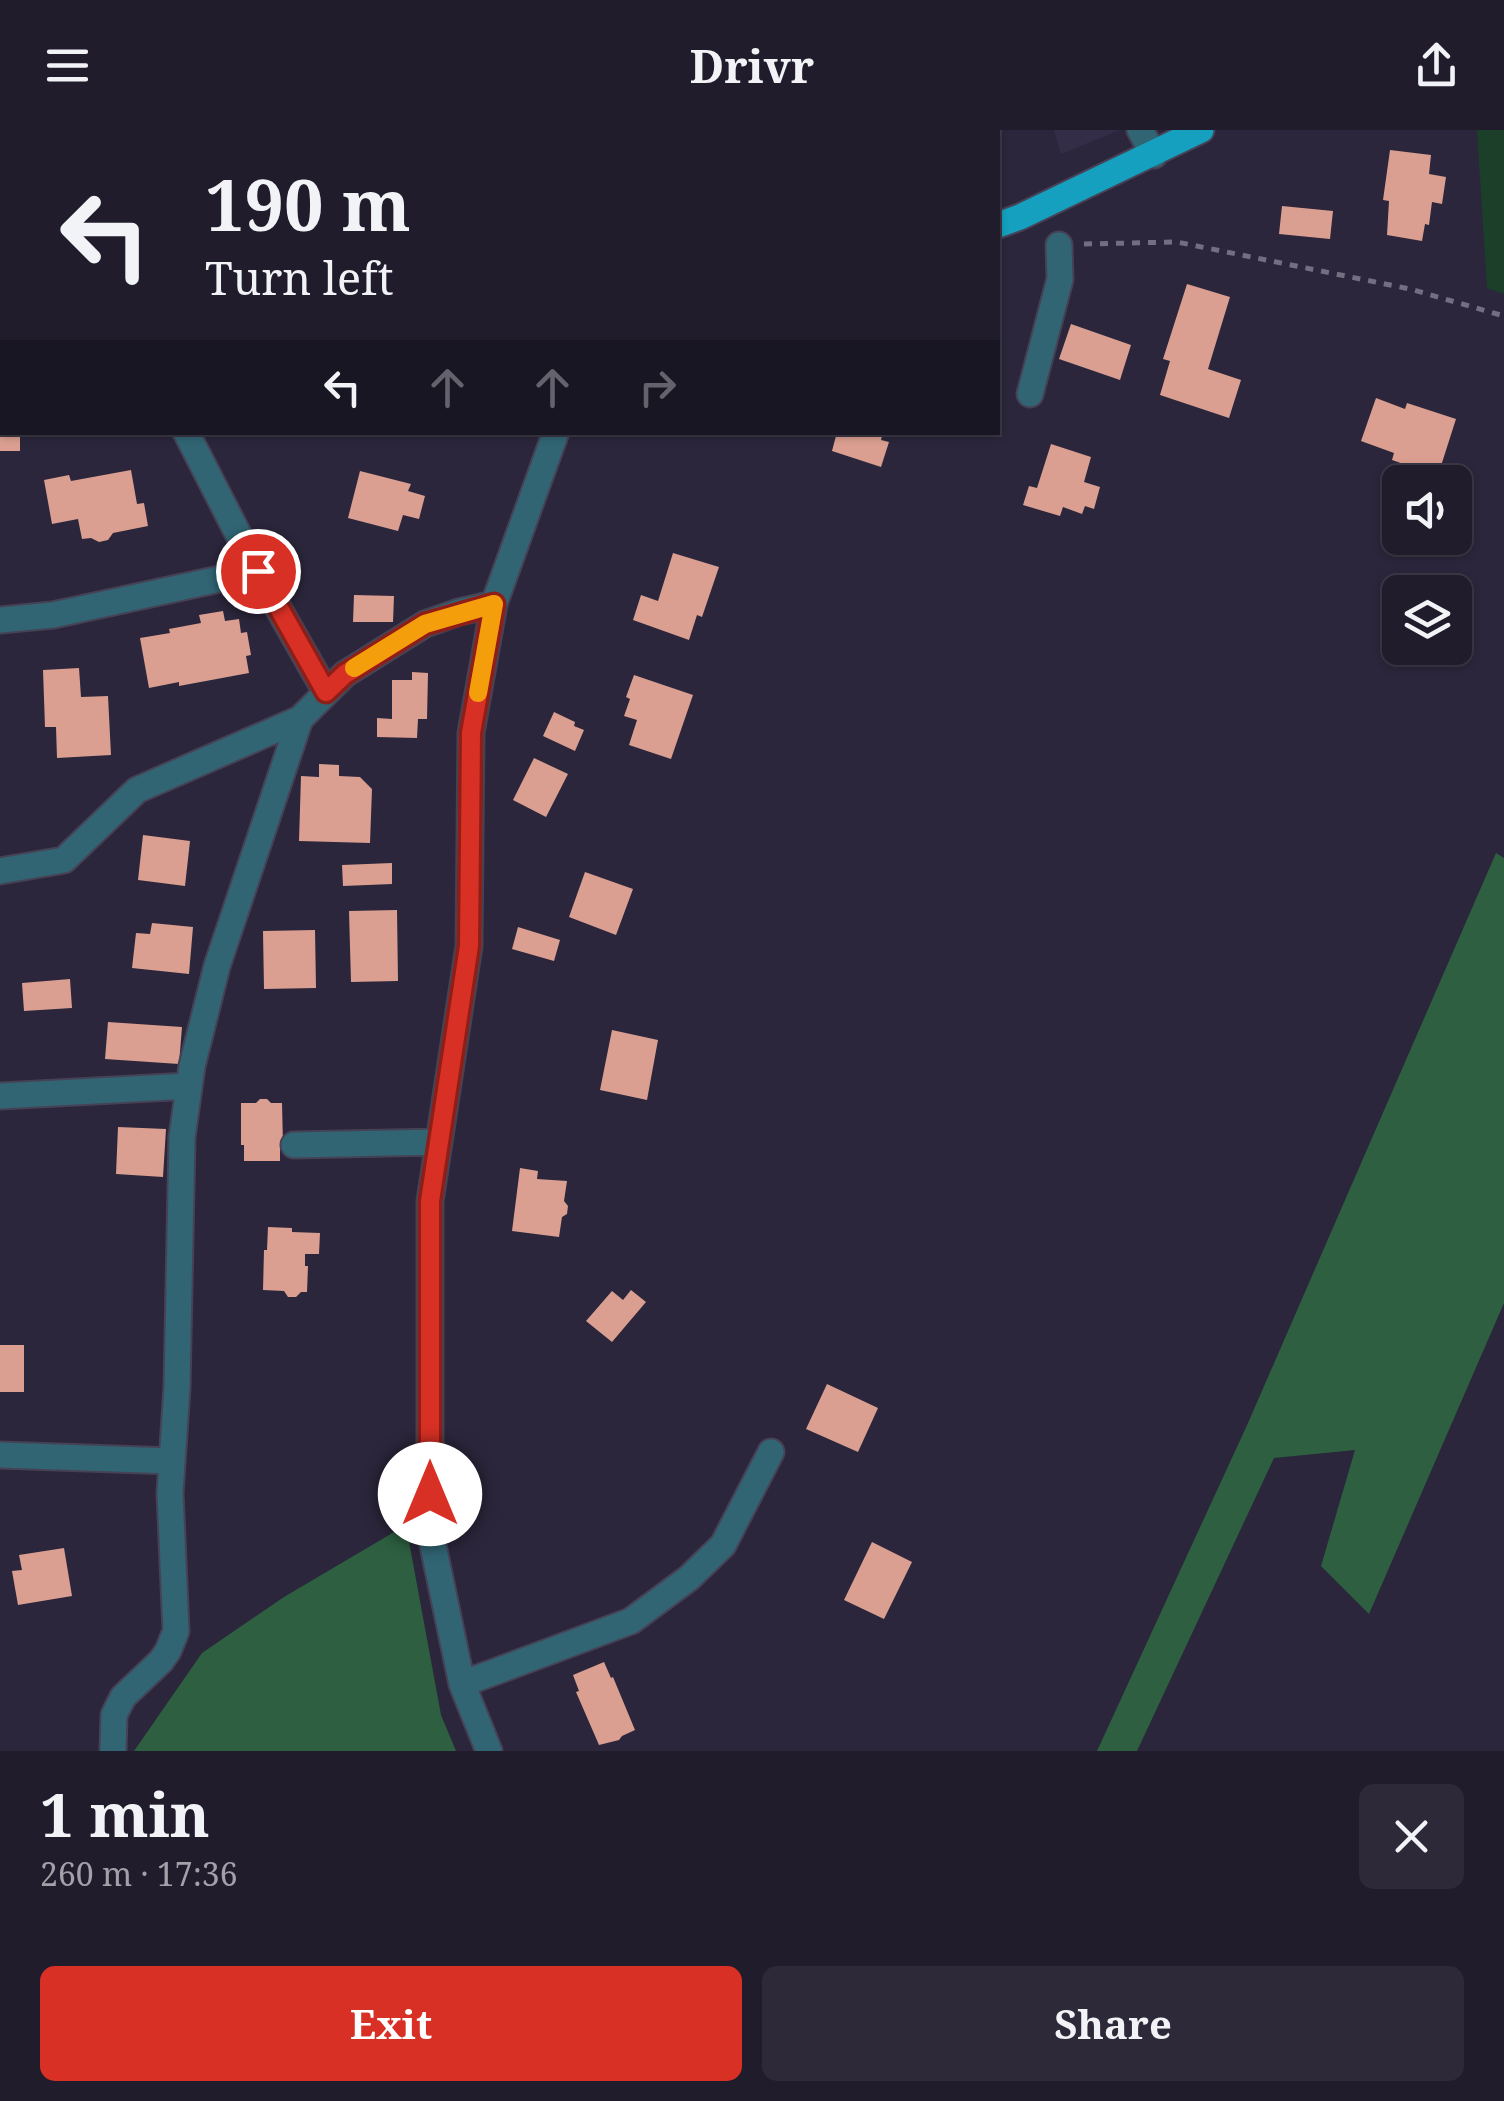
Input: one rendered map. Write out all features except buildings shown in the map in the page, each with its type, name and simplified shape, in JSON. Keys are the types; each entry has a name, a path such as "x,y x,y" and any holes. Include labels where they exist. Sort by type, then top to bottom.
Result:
{"main road":[{"path":"1000,224 1202,130"}],"street":[{"path":"1140,130 1154,154"},
{"path":"1030,394 1060,280 1059,244"},
{"path":"188,435 326,692"},
{"path":"489,1751 462,1684 430,1531 430,1201 469,946 471,733 494,604 555,435"},
{"path":"0,620 54,615 258,571"},
{"path":"0,871 64,860 137,790 300,719 345,674 425,624 494,604"},
{"path":"113,1751 114,1715 123,1697 160,1661 176,1631 170,1494 182,1137 189,1086 216,966 300,719"},
{"path":"0,1096 189,1086"},
{"path":"294,1146 438,1142"},
{"path":"462,1684 631,1621 689,1578 723,1544 771,1452"},
{"path":"0,1455 172,1461"}],"path":[{"path":"1059,244 1177,242 1410,289 1504,316"}],"shaded area":[{"path":"1054,130 1120,130 1061,154"}],"green space":[{"path":"1477,130 1504,130 1504,294 1487,288"},
{"path":"1496,853 1504,858 1504,1303 1369,1614 1321,1566 1355,1450 1274,1458 1137,1751 1097,1751 1248,1423"},
{"path":"406,1525 441,1715 456,1751 134,1751 202,1653 284,1597"}],"slow traffic":[{"path":"354,668 425,624 494,604 478,693"}],"route":[{"path":"258,571 326,692 345,674 425,624 494,604 471,733 469,946 430,1201 430,1494"}]}
